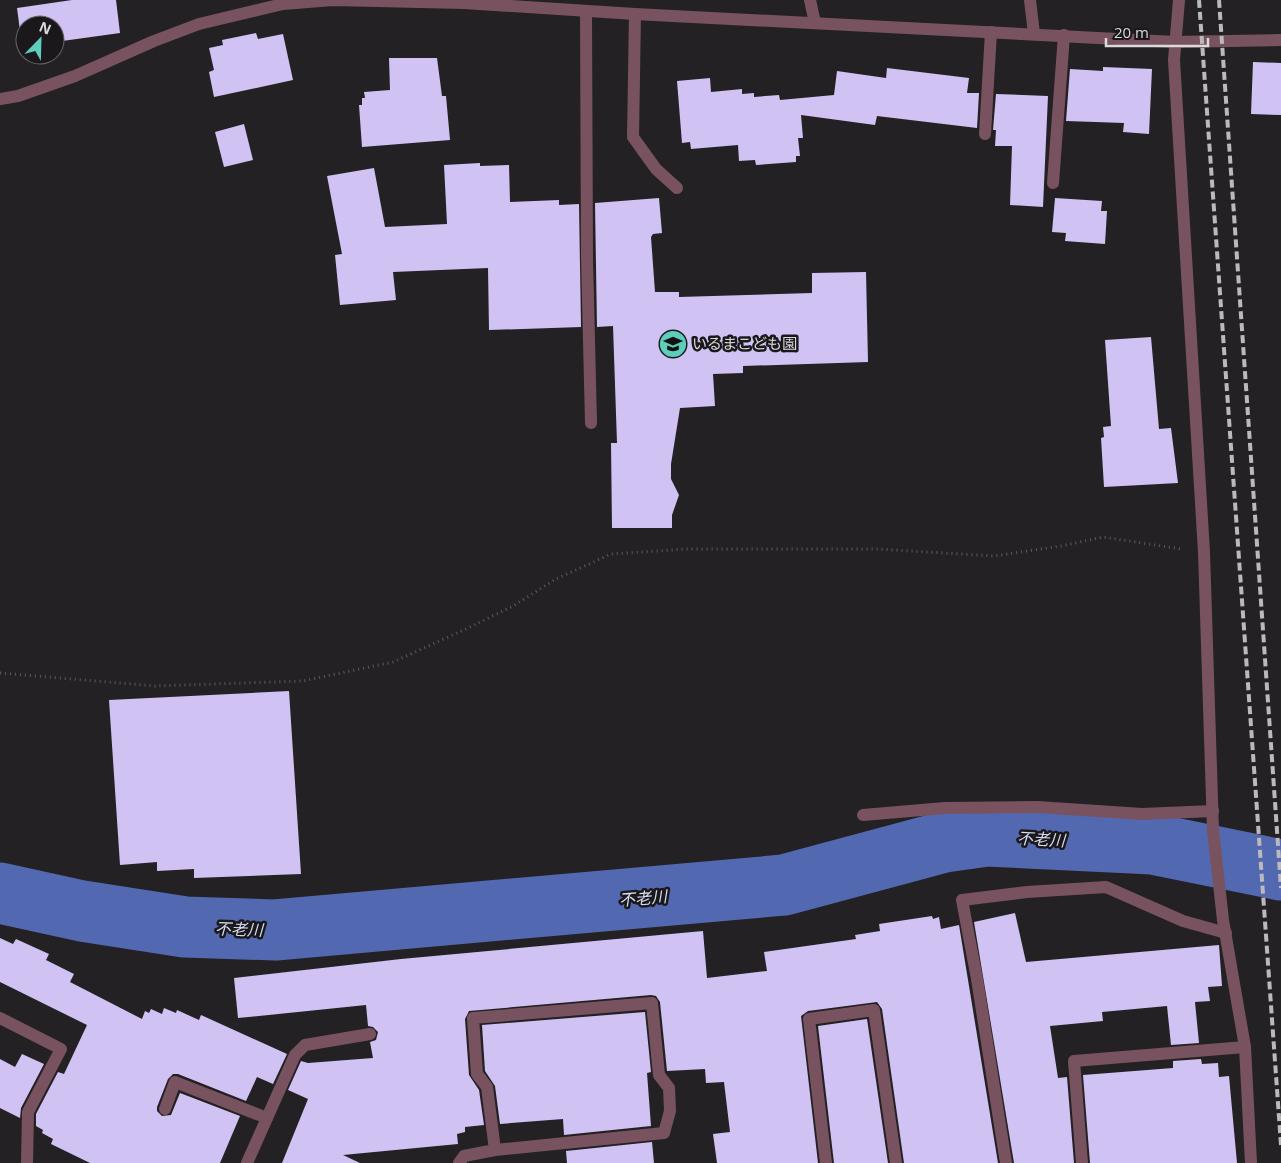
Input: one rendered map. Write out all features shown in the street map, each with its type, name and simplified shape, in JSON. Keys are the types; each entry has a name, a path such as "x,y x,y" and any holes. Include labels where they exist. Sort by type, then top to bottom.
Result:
{"street":[{"path":"0,99 18,96 75,76 154,40 199,24 283,4 333,0 446,3 586,12 1175,42 1281,40"},
{"path":"810,0 815,23"},
{"path":"1030,0 1034,34"},
{"path":"1179,0 1175,42 1204,552 1213,830 1223,920 1245,1047 1251,1163"},
{"path":"586,12 586,248 591,423"},
{"path":"635,14 633,137 656,169 677,188"},
{"path":"985,134 991,32"},
{"path":"1053,183 1064,35"},
{"path":"863,815 945,808 1037,807 1142,814 1213,811"},
{"path":"1006,1163 978,979 962,900 1027,892 1106,887 1183,922 1226,934"},
{"path":"459,1163 464,1156 494,1150 664,1132 670,1111 669,1088 659,1075 652,1002 473,1018 477,1074 487,1087 494,1150"},
{"path":"826,1163 809,1019 874,1010 896,1163"},
{"path":"0,1018 61,1049 28,1112 27,1163"},
{"path":"247,1163 295,1055 305,1045 370,1034"},
{"path":"1082,1163 1074,1061 1245,1047"},
{"path":"165,1109 176,1082 267,1118"}],"path":[{"path":"0,673 155,686 303,681 393,662 513,606 572,572 611,554 687,549 878,549 994,556 1061,546 1103,537 1204,552"}],"building":[{"path":"72,0 116,0 120,33 65,41 65,15 18,15 17,8"},
{"path":"256,33 258,39 283,34 293,80 214,97 209,72 214,70 209,48 223,45 222,40"},
{"path":"389,58 437,58 442,96 446,96 450,140 362,147 359,105 362,105 362,98 365,98 364,92 390,90"},
{"path":"1253,62 1281,63 1281,115 1251,114"},
{"path":"1103,67 1152,69 1149,134 1123,132 1124,123 1066,121 1070,69 1103,71"},
{"path":"887,68 969,78 967,93 979,93 977,128 877,116 875,125 801,115 803,138 798,138 800,156 796,156 796,162 756,165 755,160 739,161 738,145 691,149 690,142 682,143 677,81 710,78 711,92 742,89 742,94 754,93 754,97 779,95 780,100 834,95 837,71 886,78"},
{"path":"996,94 1048,96 1043,207 1010,205 1012,146 995,146 996,130 993,130"},
{"path":"244,124 253,160 224,167 215,132"},
{"path":"480,163 480,166 509,165 510,202 559,200 559,205 579,204 581,327 489,330 488,268 393,272 396,300 340,305 335,255 342,254 327,176 374,168 385,227 447,224 444,165"},
{"path":"659,198 662,233 653,234 651,237 655,292 679,292 679,297 812,293 812,273 866,272 868,362 743,366 743,373 713,374 715,406 680,408 671,464 671,479 679,495 672,515 672,528 612,528 611,443 617,443 613,326 597,327 595,203"},
{"path":"1055,198 1102,201 1101,211 1107,211 1105,244 1065,241 1066,233 1052,232"},
{"path":"1151,337 1159,429 1171,428 1178,483 1104,487 1101,438 1104,437 1103,427 1111,426 1105,340"},
{"path":"289,691 301,874 194,878 194,869 157,871 157,862 120,865 109,700"},
{"path":"1015,913 1026,962 1219,945 1222,986 1208,987 1210,1001 1195,1002 1199,1043 1171,1045 1167,1006 1102,1012 1103,1021 1050,1026 1058,1078 1067,1077 1074,1163 1014,1163 974,922"},
{"path":"932,916 933,919 939,917 941,929 959,925 998,1163 904,1163 882,1009 877,1002 808,1011 801,1016 818,1163 717,1163 713,1134 730,1132 724,1082 706,1083 705,1069 667,1071 660,1002 656,996 651,995 469,1011 465,1019 469,1075 479,1090 484,1125 465,1127 465,1132 457,1134 458,1144 343,1155 360,1163 282,1163 308,1099 288,1090 301,1061 308,1063 373,1058 370,1042 376,1040 378,1032 373,1027 368,1026 366,1005 238,1018 234,978 401,959 703,931 707,978 767,971 764,952 856,939 855,935 880,931 879,924"},
{"path":"0,938 13,944 16,939 49,954 46,960 74,974 70,982 142,1019 145,1011 149,1013 151,1009 162,1014 164,1008 176,1013 177,1010 199,1020 201,1015 287,1054 273,1084 257,1077 246,1101 178,1074 173,1074 168,1079 157,1107 157,1111 162,1116 171,1115 180,1093 240,1116 220,1163 90,1163 51,1144 53,1139 42,1133 43,1130 36,1126 36,1114 58,1072 64,1074 87,1025 0,982"},
{"path":"645,1012 651,1072 647,1073 651,1126 564,1135 563,1119 500,1124 495,1086 485,1071 482,1025"},
{"path":"867,1019 888,1163 834,1163 818,1026"},
{"path":"22,1054 44,1064 21,1108 20,1118 0,1108 0,1059 15,1067"},
{"path":"1201,1059 1202,1064 1218,1063 1219,1077 1229,1076 1237,1163 1090,1163 1083,1075 1173,1068 1173,1061"},
{"path":"652,1142 654,1163 567,1163 566,1151"}],"waterway":[{"name":"不老川","path":"0,893 82,911 185,927 275,930 784,885 944,842 987,836 1153,844 1281,870"}],"railway":[{"path":"1199,0 1281,1145"},
{"path":"1219,0 1281,888"}],"place":[{"name":"いるまこども園","path":"673,344"}]}
